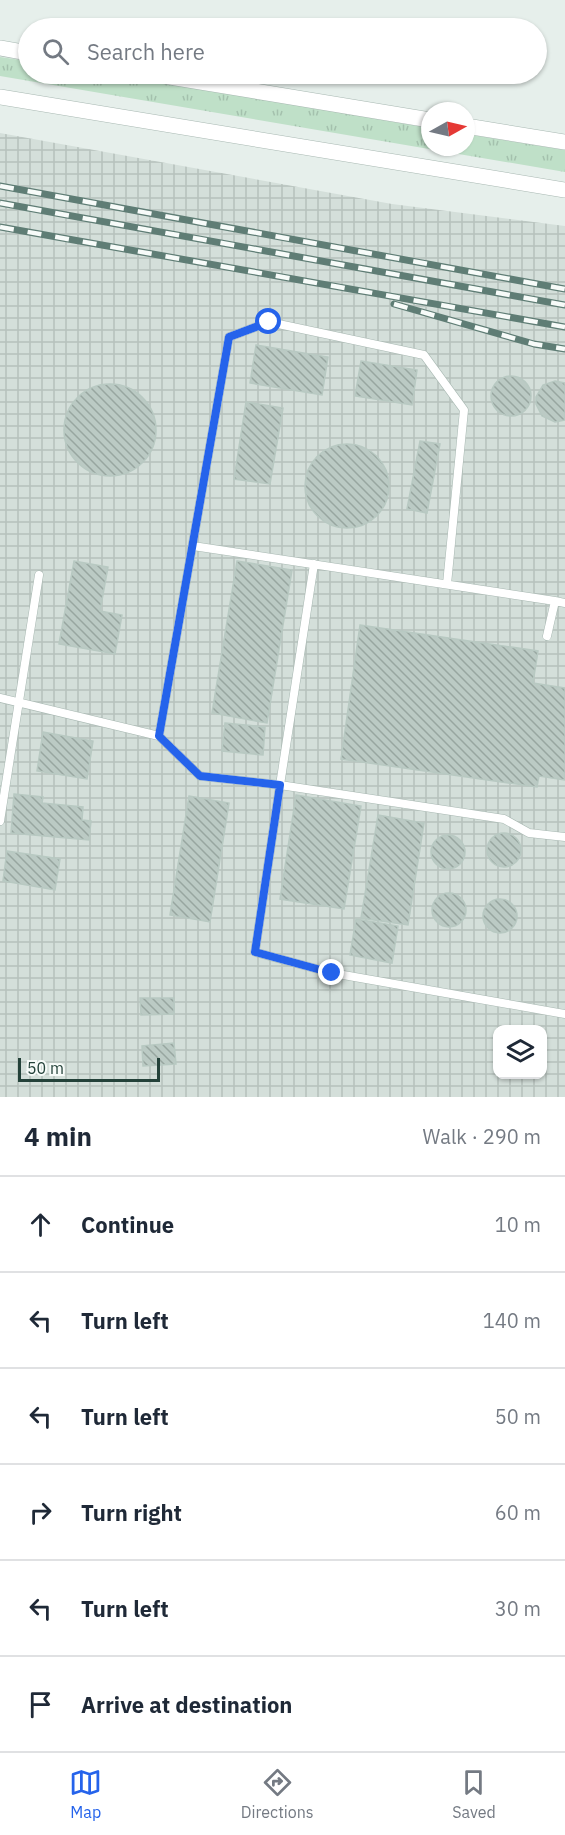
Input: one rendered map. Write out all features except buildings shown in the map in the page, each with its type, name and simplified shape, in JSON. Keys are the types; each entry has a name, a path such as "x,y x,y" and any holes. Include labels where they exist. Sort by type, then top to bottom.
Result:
{"street":[{"path":"0,48 18,51"},
{"path":"212,84 421,119"},
{"path":"0,97 565,190"},
{"path":"475,127 565,142"}],"lane":[{"path":"159,736 229,337 269,322 424,355 464,410 447,584"},
{"path":"193,546 565,603"},
{"path":"314,564 255,952 332,973 565,1014"},
{"path":"0,821 39,575"},
{"path":"547,636 555,601"},
{"path":"0,698 159,736 200,776 280,785 504,819 529,833 565,837"}],"shaded area":[{"path":"0,133 392,204 565,226 565,1097 0,1097"}],"green space":[{"path":"0,57 18,60 18,79 0,76"},
{"path":"47,84 171,84 421,126 421,148"},
{"path":"475,135 565,150 565,172 471,156 475,156"}],"railway":[{"path":"0,186 565,289"},
{"path":"0,203 565,305"},
{"path":"0,227 565,327"},
{"path":"394,304 534,344 565,349"}],"route":[{"path":"269,322 229,337 159,736 200,776 280,785 255,952 332,973"}]}
